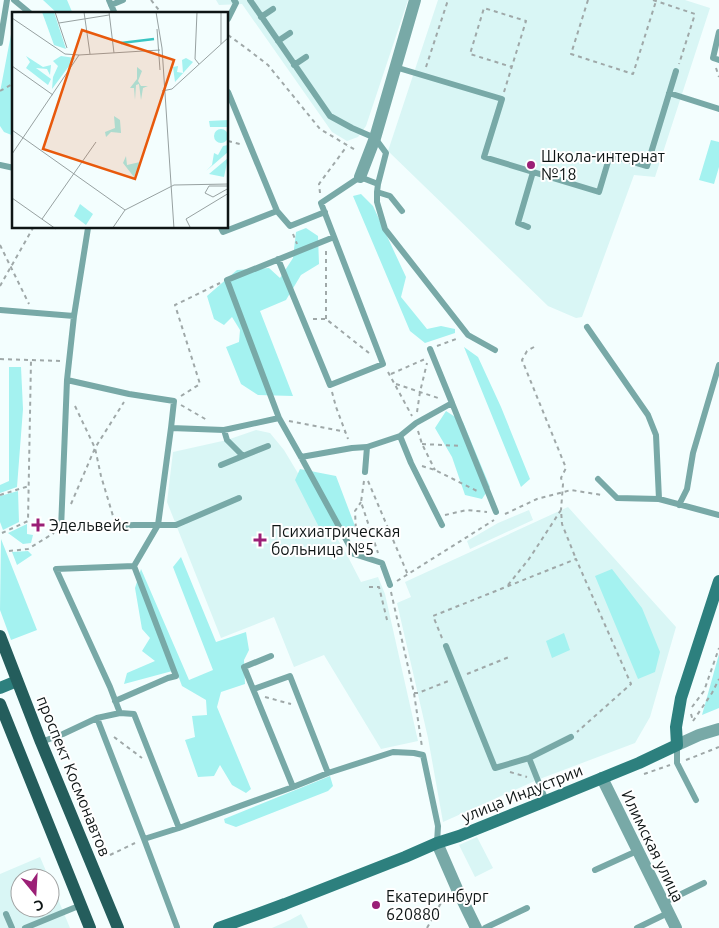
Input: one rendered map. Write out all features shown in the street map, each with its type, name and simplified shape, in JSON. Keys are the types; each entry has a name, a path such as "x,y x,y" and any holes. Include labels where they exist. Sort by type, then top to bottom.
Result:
{"main road":[{"name":"проспект Космонавтов","path":"0,636 41,742 118,928"},
{"path":"0,704 90,928"}],"street":[{"path":"360,177 375,138 415,0"},
{"path":"719,581 682,698 676,727 677,745 699,735 719,729"},
{"path":"0,688 18,682"},
{"name":"улица Индустрии","path":"219,928 546,802 677,745"},
{"name":"Илимская улица","path":"602,778 676,928"},
{"path":"437,843 476,928"}],"lane":[{"path":"0,43 7,0"},
{"path":"14,0 29,12"},
{"path":"110,2 122,0"},
{"path":"229,17 236,3 234,0"},
{"path":"250,0 330,116 375,138 386,153 377,192 377,202 385,229 468,335 495,350"},
{"path":"261,17 273,9"},
{"path":"719,32 713,58 719,60"},
{"path":"278,41 290,33"},
{"path":"294,64 306,57"},
{"path":"395,67 502,99 484,157 599,192 610,155 647,166 676,71"},
{"path":"669,93 719,109"},
{"path":"229,96 277,211 290,226 325,212"},
{"path":"528,226 518,223 533,172"},
{"path":"278,259 330,385 383,364 321,203 360,177 378,184"},
{"path":"377,192 390,196 402,211"},
{"path":"222,229 223,232 277,211"},
{"path":"88,229 68,361 61,529 176,525 239,498"},
{"path":"334,237 227,280 278,418 354,554 382,563 390,585"},
{"path":"0,310 74,316"},
{"path":"587,327 648,415 656,435 659,499"},
{"path":"430,349 490,498 499,514"},
{"path":"680,505 687,489 693,453 719,365"},
{"path":"67,380 129,394 174,401 158,525 134,566"},
{"path":"301,457 367,447 400,436 416,423 452,403"},
{"path":"171,428 224,430 278,418"},
{"path":"224,430 227,440 243,456"},
{"path":"400,436 442,525"},
{"path":"221,465 268,446"},
{"path":"366,472 367,447"},
{"path":"598,479 617,498 659,499 719,515"},
{"path":"120,713 56,569 134,566"},
{"path":"115,701 176,676 134,566"},
{"path":"446,646 495,768 529,758 571,737"},
{"path":"271,656 244,667 293,787"},
{"path":"254,690 290,676 328,773"},
{"path":"41,742 98,718 120,713 134,714 179,828"},
{"path":"98,718 177,927"},
{"path":"677,745 677,763 696,800"},
{"path":"144,839 328,773 393,752 414,753 424,756 438,826 437,843"},
{"path":"529,758 546,802"},
{"path":"596,870 637,851"},
{"path":"637,928 704,883"},
{"path":"25,928 81,905"},
{"path":"485,928 527,908"},
{"path":"6,914 12,928"}],"path":[{"path":"151,0 160,12"},
{"path":"424,75 448,0"},
{"path":"588,0 571,54 633,74 654,1 695,14 676,71"},
{"path":"502,99 512,67 526,21 484,8 470,54 512,67"},
{"path":"229,36 268,65 320,129 368,157"},
{"path":"0,91 12,84"},
{"path":"229,141 250,146"},
{"path":"321,203 319,184 347,146"},
{"path":"290,226 300,251"},
{"path":"0,286 32,229"},
{"path":"326,319 327,240"},
{"path":"0,245 34,313"},
{"path":"207,420 174,401 200,384 175,305 227,280"},
{"path":"430,349 468,335"},
{"path":"534,347 527,350 522,360 566,468 560,478 563,484 562,524 631,684 571,737"},
{"path":"390,374 428,358"},
{"path":"0,359 68,361"},
{"path":"2,533 28,521 31,360"},
{"path":"396,384 452,403"},
{"path":"330,385 336,407 352,448"},
{"path":"69,511 95,448 129,394"},
{"path":"73,403 95,448 113,516 134,525"},
{"path":"278,418 346,432"},
{"path":"422,444 469,447"},
{"path":"411,462 435,470 490,498"},
{"path":"349,545 356,532 355,511 361,502 366,472"},
{"path":"366,472 371,490 408,575"},
{"path":"0,495 29,486"},
{"path":"438,516 467,510 499,514 572,490 617,498"},
{"path":"361,502 382,563"},
{"path":"507,587 561,510"},
{"path":"424,756 414,693 390,585 494,520"},
{"path":"9,551 28,549 61,529"},
{"path":"446,646 433,616 576,559"},
{"path":"369,586 379,587 388,624"},
{"path":"719,648 704,691 690,711 693,721 719,679"},
{"path":"265,697 301,706"},
{"path":"102,729 156,768"},
{"path":"495,768 537,780"},
{"path":"110,855 144,839"},
{"path":"428,928 446,894"}],"shaded area":[{"path":"43,0 67,0 72,12 56,12"},
{"path":"216,0 408,0 366,126 358,137 347,141 332,132 242,4 219,5"},
{"name":"Школа-интернат №18","path":"438,0 685,0 710,8 655,177 634,175 582,317 576,318 548,306 388,151"},
{"path":"12,29 12,135 4,132 0,126 0,92"},
{"path":"711,140 719,142 719,167 714,184 699,180"},
{"path":"361,194 373,206 406,277 401,297 427,329 441,326 455,329 455,333 425,343 410,331 353,196"},
{"path":"306,228 318,236 319,264 301,275 286,300 260,311 293,396 258,395 241,384 226,347 239,342 240,330 232,317 224,325 214,319 207,296 237,270 269,268 280,278 293,258 296,232"},
{"path":"464,347 478,357 501,407 530,479 521,487"},
{"path":"9,367 21,367 23,409 17,487 0,493 0,485 9,481"},
{"path":"446,411 463,422 490,487 482,499 465,495 452,457 435,428"},
{"name":"Психиатрическая больница №5","path":"256,430 270,433 284,450 347,555 361,582 378,577 385,594 418,741 381,749 324,655 294,667 274,617 221,638 167,502 173,452 227,440"},
{"path":"300,469 336,476 355,526 347,532 320,529 295,480"},
{"path":"18,491 19,522 3,530 0,522 0,496"},
{"path":"568,507 676,627 650,717 635,743 537,780 443,822 428,738 397,603 411,597 405,582"},
{"path":"529,510 533,520 470,549 467,541 498,523"},
{"path":"27,524 27,534 33,535 31,543 23,544 8,533"},
{"path":"1,539 37,630 11,640 0,610"},
{"path":"28,551 32,555 17,565 12,552"},
{"path":"181,557 216,642 246,632 249,650 244,660 245,684 221,692 217,707 251,789 246,793 232,785 220,765 214,776 198,777 185,740 195,737 192,716 207,715 206,700 182,686 176,670 124,684 127,673 155,661 142,651 150,638 142,629 135,588 141,569 189,680 213,670 173,567"},
{"path":"612,569 642,608 660,652 655,672 638,679 595,576"},
{"path":"564,633 570,650 552,658 546,641"},
{"path":"719,654 719,708 702,715"},
{"path":"330,776 333,786 328,791 236,827 225,823 224,819"},
{"path":"477,837 493,868 475,877 459,845"},
{"path":"40,857 45,868 14,868"},
{"path":"10,870 10,918 60,918 60,904 70,928 0,928 0,874"},
{"path":"301,914 308,928 272,928 290,920"}],"place":[{"name":"Школа-интернат №18","path":"531,165"},
{"name":"Эдельвейс","path":"38,525"},
{"name":"Психиатрическая больница №5","path":"260,540"},
{"name":"Екатеринбург 620880","path":"376,905"}]}
